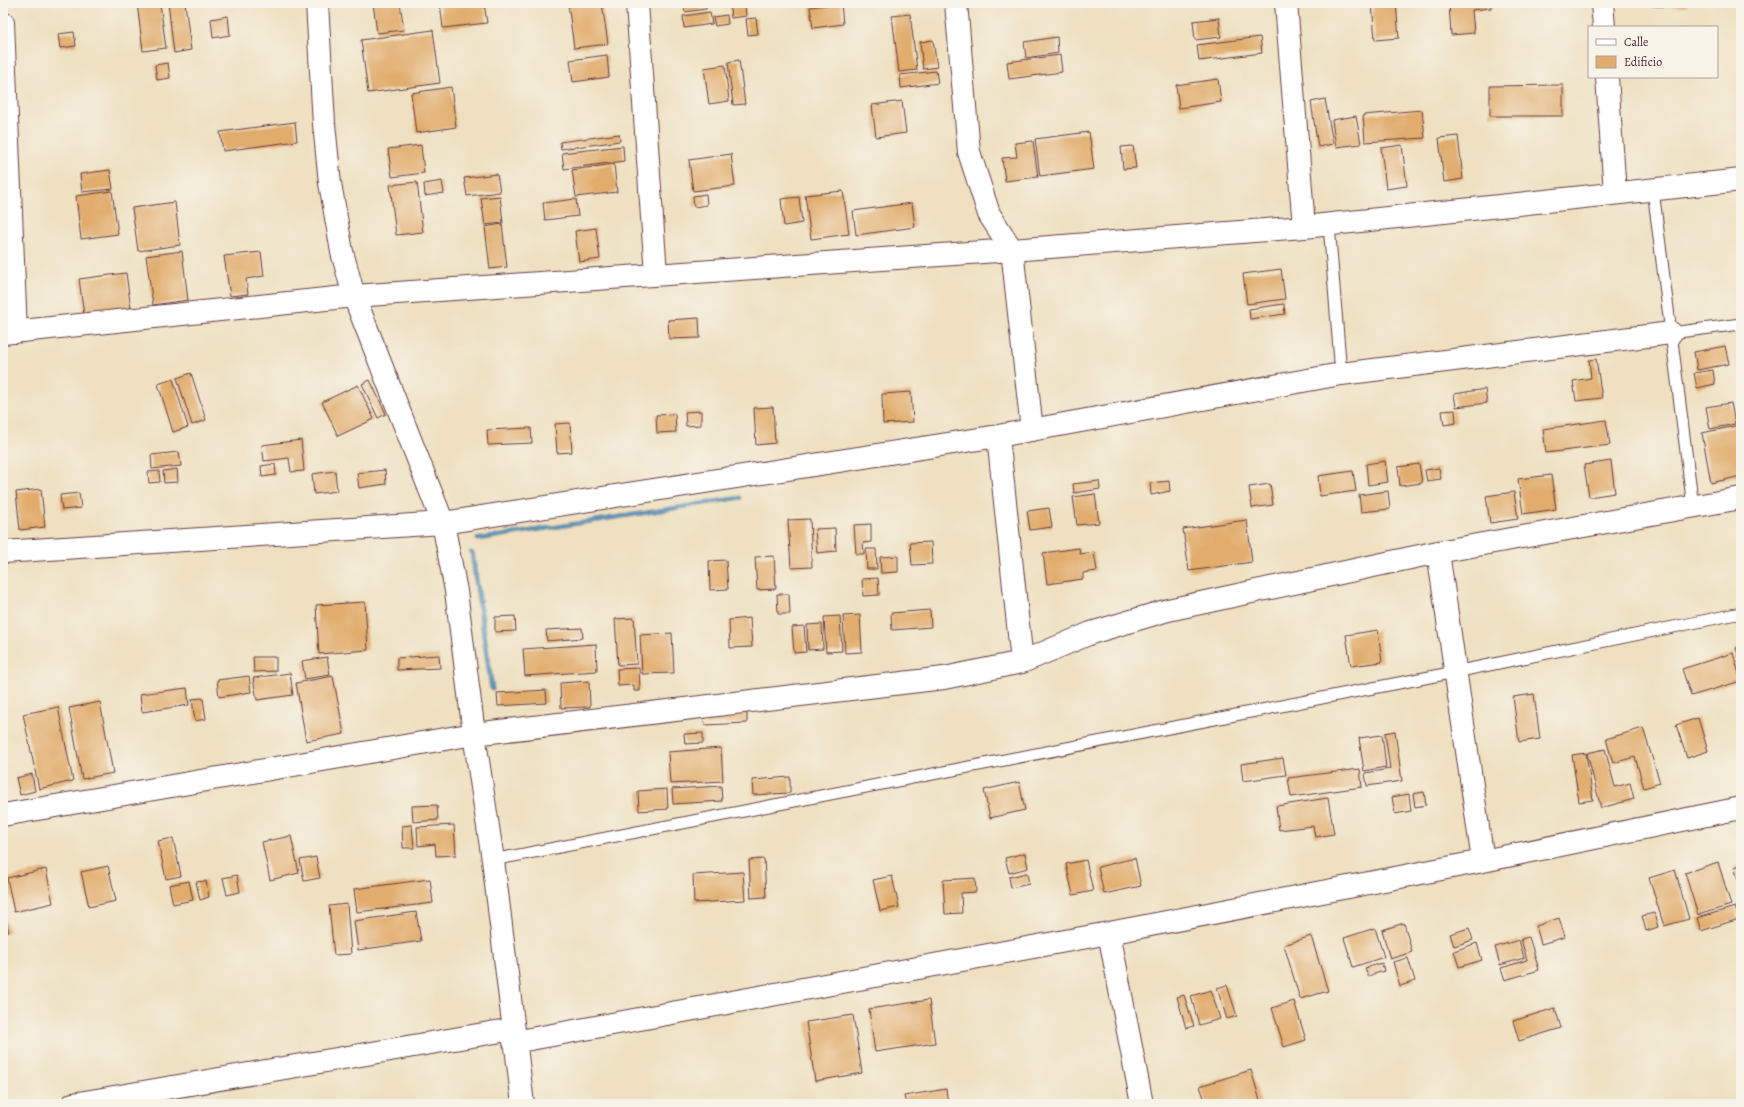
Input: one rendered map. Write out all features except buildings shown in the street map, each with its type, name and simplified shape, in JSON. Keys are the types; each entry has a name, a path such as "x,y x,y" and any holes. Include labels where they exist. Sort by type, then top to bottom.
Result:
{"street":[{"path":"317,3 324,124 330,183 342,252 354,296 443,523 456,591 474,734 493,860 522,1104"},
{"path":"637,3 656,274"},
{"path":"956,3 969,152 989,214 1012,250 1032,430"},
{"path":"1286,3 1304,227"},
{"path":"1602,3 1604,26"},
{"path":"3,23 10,333 354,296 1012,250 1329,225 1741,180"},
{"path":"1607,78 1615,193"},
{"path":"3,552 443,523 998,436 1341,374 1671,333"},
{"path":"998,436 1022,662"},
{"path":"3,815 474,734 944,678 1022,662 1091,633 1168,610 1438,552 1741,498"},
{"path":"1438,552 1483,861"},
{"path":"72,1104 514,1035 1109,933 1483,861 1741,808"},
{"path":"1109,933 1142,1104"}],"lane":[{"path":"1653,190 1693,507"},
{"path":"1329,225 1341,374"},
{"path":"1671,333 1741,324"},
{"path":"493,860 1455,672 1741,613"}],"water":[{"path":"741,496 742,499 477,541 476,538"},
{"path":"470,551 474,552 494,690 490,689"}]}
